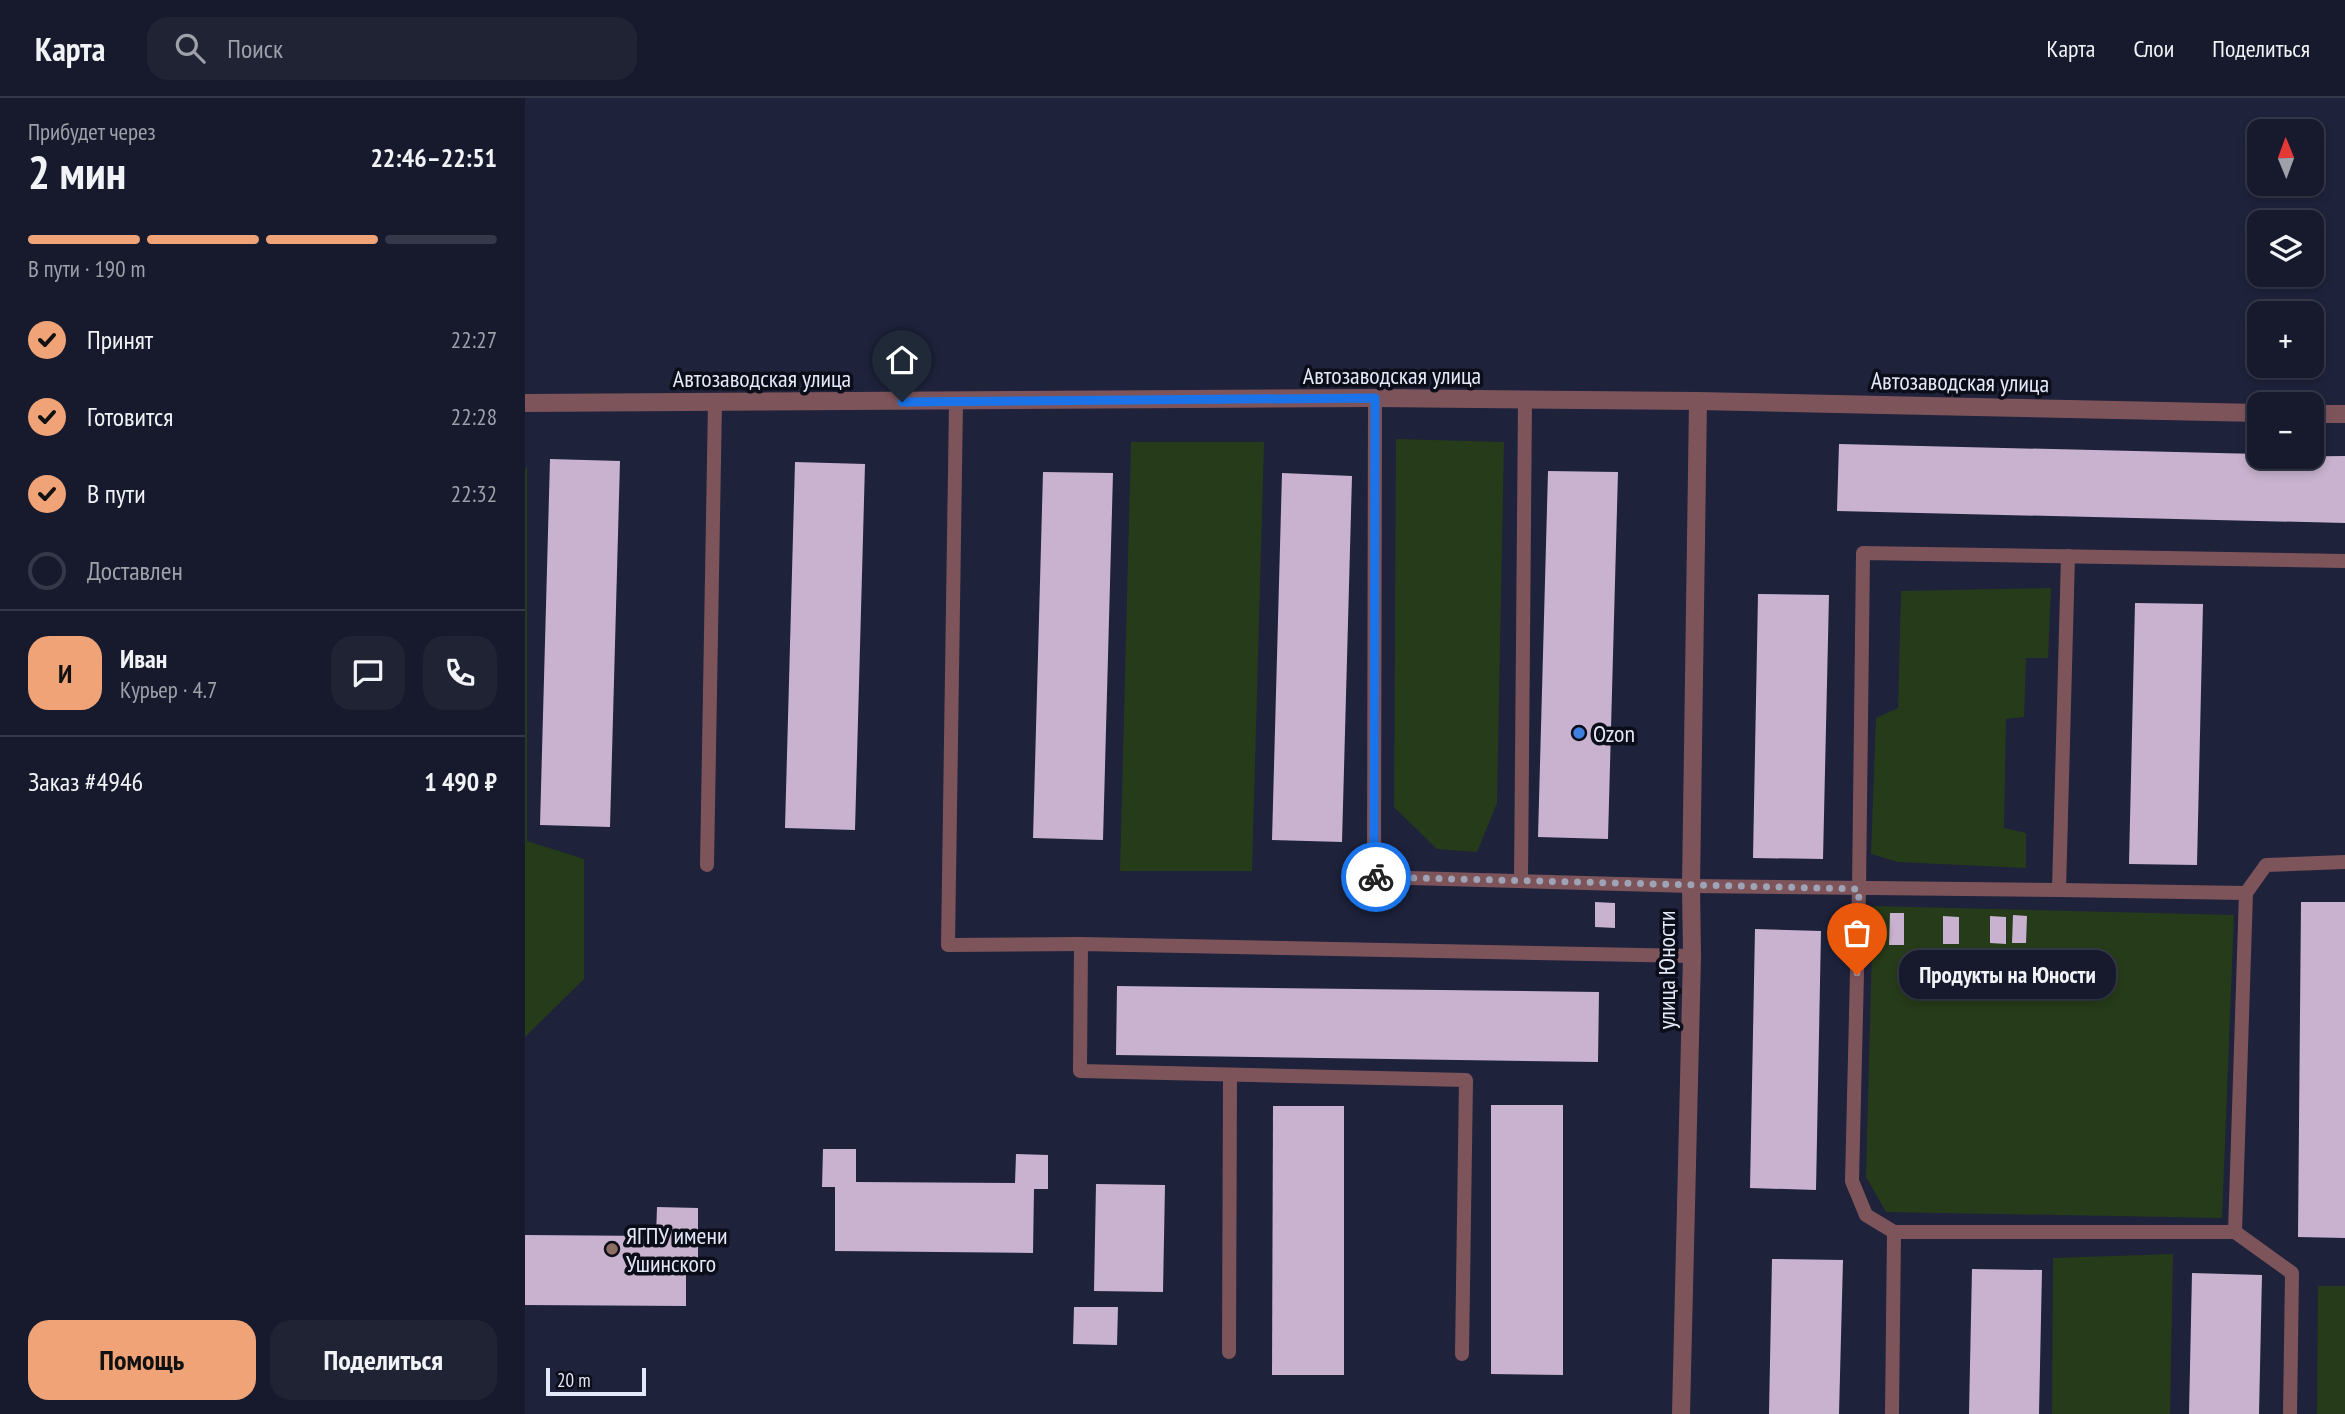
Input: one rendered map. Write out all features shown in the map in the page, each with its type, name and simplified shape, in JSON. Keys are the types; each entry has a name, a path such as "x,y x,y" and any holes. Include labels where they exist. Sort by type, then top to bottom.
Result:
{"street":[{"name":"Автозаводская улица","path":"525,403 1375,398 1698,401 2247,413"},
{"name":"улица Юности","path":"1681,1414 1692,956 1698,401"},
{"path":"2324,414 2345,414"}],"lane":[{"path":"1375,398 1374,877 1691,886 2246,893"},
{"path":"1521,881 1525,400"},
{"path":"956,401 948,945 1081,944 1692,956"},
{"path":"707,865 715,402"},
{"path":"2290,1414 2292,1272 2235,1233 1894,1232 1866,1215 1852,1181 1863,553 2345,561"},
{"path":"2059,890 2068,556"},
{"path":"2235,1233 2246,893 2266,865 2345,862"},
{"path":"1081,944 1080,1071 1467,1080 1462,1354"},
{"path":"1229,1352 1230,1075"},
{"path":"1892,1414 1894,1232"}],"green space":[{"path":"1396,439 1504,442 1497,803 1477,852 1437,849 1394,807"},
{"path":"1131,442 1264,442 1252,871 1120,871"},
{"path":"527,467 527,841 584,859 584,979 525,1037 525,469"},
{"path":"2051,588 2048,658 2026,658 2024,717 2006,719 2004,828 2026,833 2026,868 1898,862 1871,854 1876,718 1898,708 1901,591"},
{"path":"1873,906 2234,915 2222,1218 1886,1212 1866,1177"},
{"path":"2173,1254 2170,1414 2052,1414 2053,1258"},
{"path":"2318,1286 2345,1286 2345,1414 2317,1414"}],"building":[{"path":"1839,444 2247,454 2247,469 2324,469 2324,456 2345,456 2345,523 1837,511"},
{"path":"550,459 620,461 610,827 540,825"},
{"path":"795,462 865,464 855,830 785,828"},
{"path":"1548,471 1618,472 1608,839 1538,837"},
{"path":"1043,472 1113,473 1103,840 1033,838"},
{"path":"1282,473 1352,476 1342,842 1272,840"},
{"path":"1758,594 1829,595 1823,859 1753,858"},
{"path":"2135,603 2203,604 2197,865 2129,864"},
{"path":"1595,902 1615,903 1615,928 1595,927"},
{"path":"2301,902 2345,902 2345,1238 2298,1237"},
{"path":"1890,913 1904,913 1904,945 1889,945"},
{"path":"2013,915 2027,916 2026,943 2012,943"},
{"path":"1943,916 1959,917 1959,944 1943,944"},
{"path":"1990,916 2006,917 2006,944 1990,943"},
{"path":"1755,929 1821,931 1816,1190 1750,1188"},
{"path":"1117,986 1599,992 1598,1062 1116,1055"},
{"path":"1491,1105 1563,1105 1563,1375 1491,1374"},
{"path":"1273,1106 1344,1106 1344,1375 1272,1375"},
{"path":"823,1149 856,1149 856,1182 1015,1183 1016,1154 1048,1155 1048,1189 1034,1189 1033,1253 835,1251 835,1187 822,1187"},
{"path":"1096,1184 1165,1185 1163,1292 1094,1291"},
{"name":"ЯГПУ имени Ушинского","path":"657,1207 698,1208 698,1262 686,1262 686,1306 525,1305 525,1235 656,1236"},
{"path":"1772,1259 1843,1260 1839,1414 1769,1414"},
{"path":"1972,1269 2042,1270 2039,1414 1969,1414"},
{"path":"2192,1273 2262,1275 2259,1414 2189,1414"},
{"path":"1074,1307 1118,1307 1117,1345 1073,1344"}],"way so far":[{"path":"1376,877 1859,889 1857,975"}],"place":[{"name":"Ozon","path":"1579,733"},
{"name":"Продукты на Юности","path":"1857,975"},
{"name":"ЯГПУ имени Ушинского","path":"612,1249"}],"route":[{"path":"902,402 1375,398 1376,877"}]}
